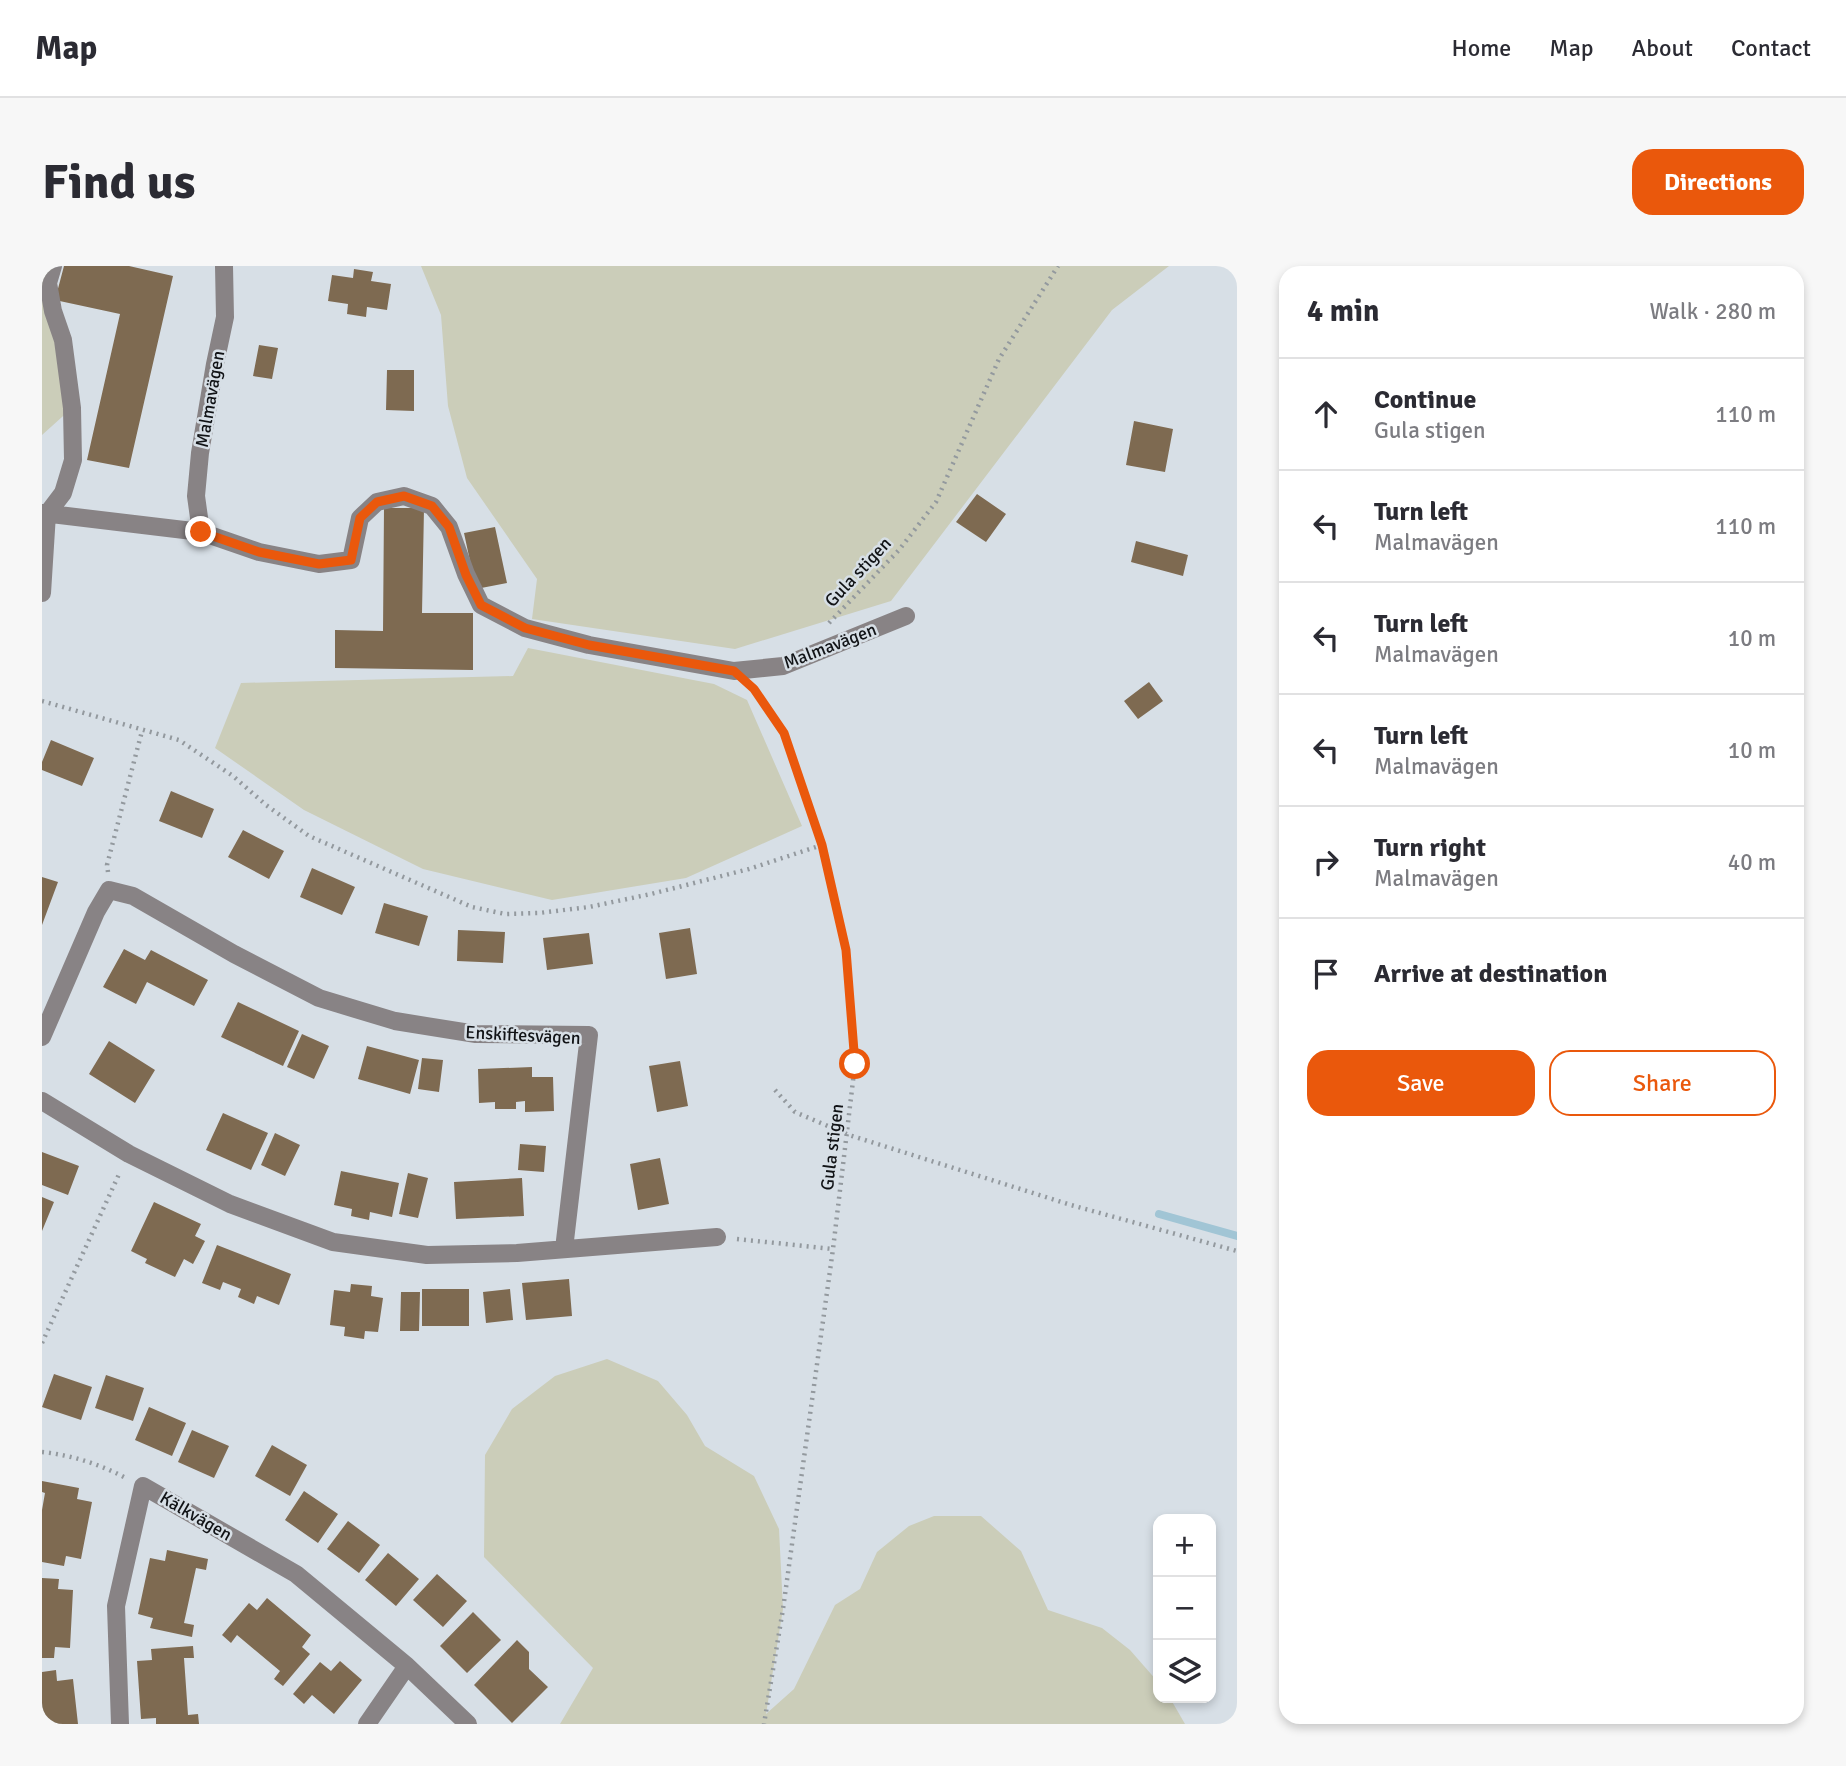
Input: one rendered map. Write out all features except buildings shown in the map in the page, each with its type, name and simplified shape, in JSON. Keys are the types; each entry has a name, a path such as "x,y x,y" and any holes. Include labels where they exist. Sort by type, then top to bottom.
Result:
{"street":[{"path":"42,593 44,514 63,493 74,460 71,394 63,341 53,311 48,283 53,266"},
{"name":"Malmavägen","path":"201,532 196,496 215,365 225,317 224,266"},
{"name":"Malmavägen","path":"44,514 201,532 259,552 319,564 351,560 360,518 377,502 404,496 432,506 449,527 466,575 481,605 514,623 589,645 734,671 783,666 905,617"},
{"path":"42,1037 96,912 109,890"},
{"name":"Enskiftesvägen","path":"109,890 134,896 234,954 319,998 395,1021 476,1034 589,1035 564,1249"},
{"path":"42,1101 128,1154 230,1204 333,1242 427,1255 517,1253 717,1237"},
{"name":"Kälkvägen","path":"120,1724 116,1606 143,1486 296,1574 407,1666 468,1724"},
{"path":"367,1724 407,1666"}],"path":[{"name":"Gula stigen","path":"820,632 899,550 936,502 999,359 1058,266"},
{"name":"Gula stigen","path":"734,671 754,689 784,733 822,845 846,950 855,1064 849,1135 782,1621 764,1724"},
{"path":"42,701 179,740 233,776 266,805 309,836 472,907 505,914 589,907 651,894 750,869 822,845"},
{"path":"109,890 107,865 142,730"},
{"path":"775,1090 795,1112 849,1135 1071,1205 1237,1251"},
{"path":"42,1343 128,1154"},
{"path":"717,1237 833,1249"},
{"path":"42,1452 60,1454 106,1468 143,1486"}],"green space":[{"path":"42,266 53,266 72,408 42,435"},
{"path":"421,266 1169,266 1112,310 891,601 735,649 532,619 537,579 467,478 448,406 441,315"},
{"path":"528,648 714,684 747,700 802,826 686,878 552,900 423,869 304,810 215,748 241,683 513,676"},
{"path":"607,1359 658,1381 687,1415 705,1446 754,1476 779,1529 783,1609 766,1714 794,1689 835,1605 860,1589 877,1552 909,1526 934,1516 981,1516 1021,1551 1048,1610 1102,1628 1130,1650 1153,1676 1153,1703 1173,1703 1185,1724 560,1724 593,1668 484,1557 485,1455 512,1409 555,1376"}],"waterway":[{"path":"1159,1214 1237,1236"}],"route":[{"path":"201,532 259,552 319,564 351,560 360,518 377,502 404,496 432,506 449,527 466,575 481,605 525,628 589,645 734,671 754,689 784,733 813,811 846,950 855,1064"}]}
